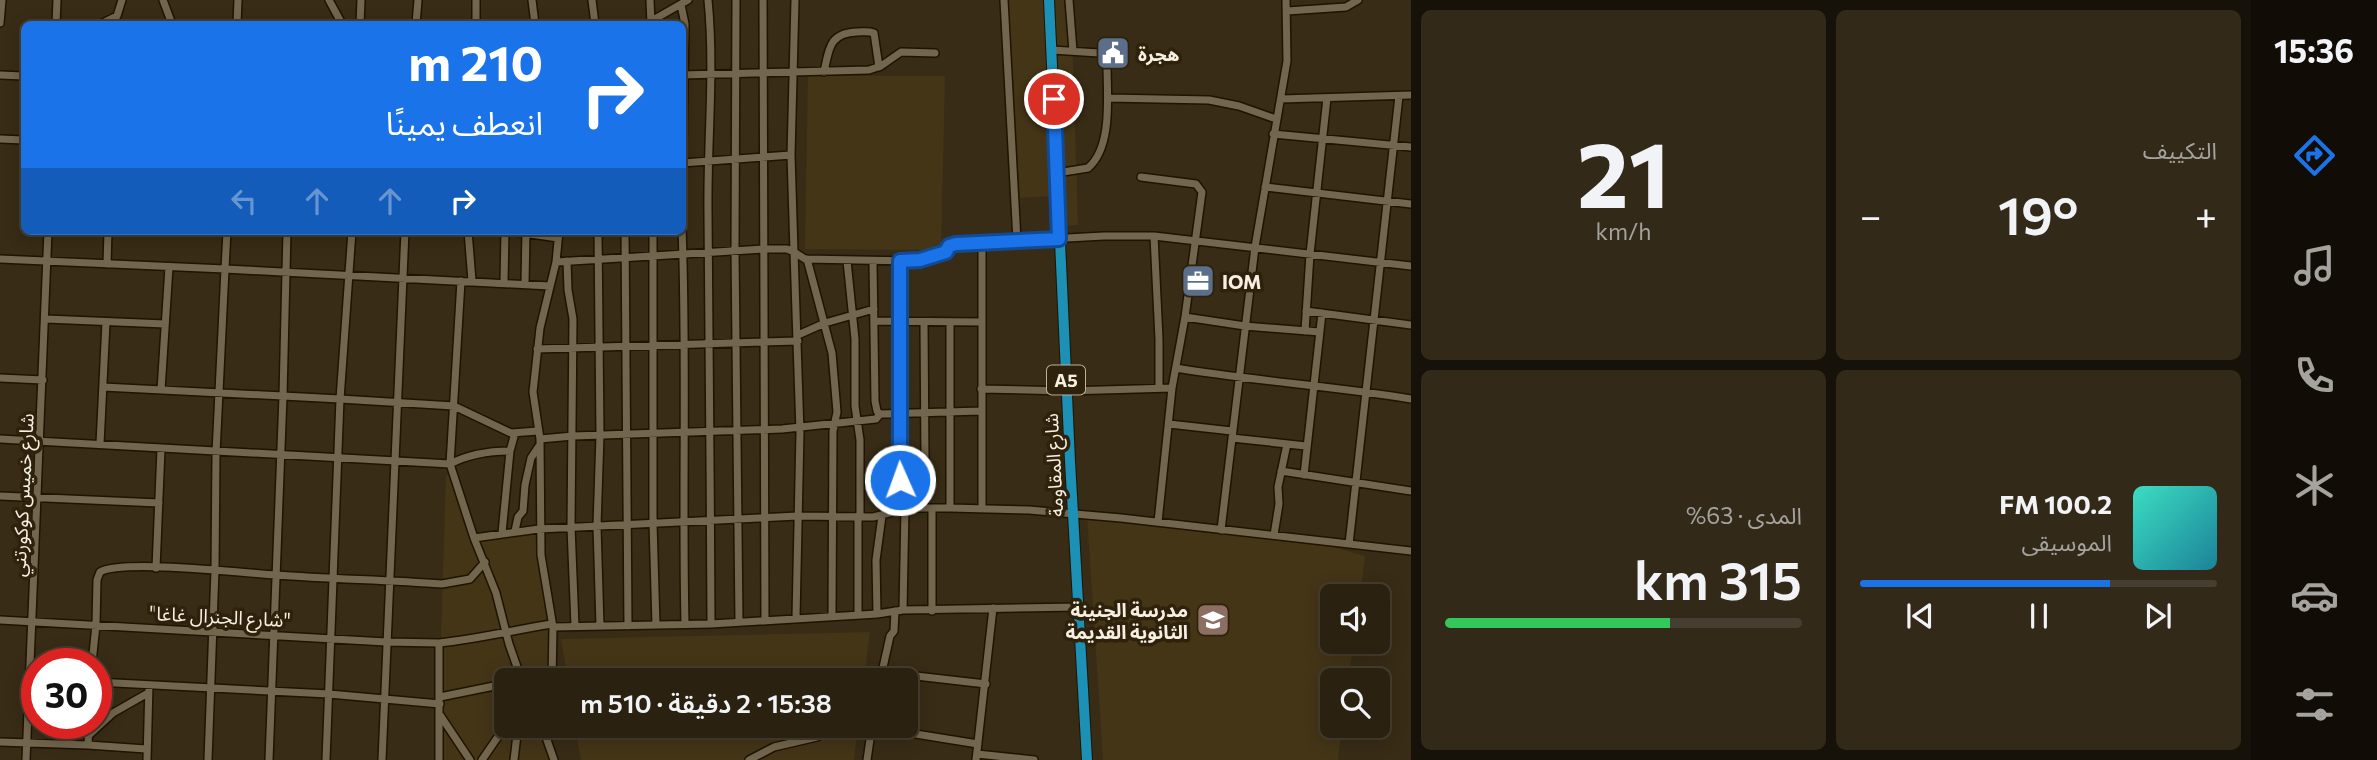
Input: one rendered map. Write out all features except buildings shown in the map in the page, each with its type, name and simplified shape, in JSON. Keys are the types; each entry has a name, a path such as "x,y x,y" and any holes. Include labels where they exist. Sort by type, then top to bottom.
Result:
{"highway":[{"name":"شارع المقاومة","path":"1049,0 1087,760"}],"street":[{"path":"0,23 2,0"},
{"path":"56,21 57,0"},
{"path":"108,21 117,16 122,0"},
{"path":"163,0 171,21"},
{"path":"237,21 238,0"},
{"path":"360,21 361,0"},
{"path":"416,21 418,0"},
{"path":"476,0 476,21"},
{"path":"532,0 535,21"},
{"path":"592,0 595,21"},
{"path":"649,21 650,0"},
{"path":"708,0 711,74 708,212 711,624"},
{"path":"736,0 736,520 739,622"},
{"path":"763,0 765,621"},
{"path":"795,0 791,155 800,426 796,618"},
{"path":"1004,0 1017,241"},
{"path":"1069,0 1073,51"},
{"path":"1221,530 1255,247 1287,61 1286,0"},
{"path":"1287,11 1346,7 1358,0"},
{"path":"333,1 341,21"},
{"path":"652,21 685,2"},
{"path":"685,2 685,21"},
{"path":"824,72 830,46 837,37 846,32 874,33 878,67"},
{"path":"1052,50 1093,51 1103,55 1107,65 1108,98 1103,145 1094,163 1088,168 1057,173"},
{"path":"686,74 793,70 824,72 878,67 901,52 935,53"},
{"path":"0,75 21,76"},
{"path":"1281,99 1411,95"},
{"path":"1349,544 1399,96"},
{"path":"1108,98 1209,100 1239,106 1276,119"},
{"path":"1305,331 1310,254 1327,98"},
{"path":"1273,134 1411,147"},
{"path":"0,139 21,139"},
{"path":"686,163 791,155"},
{"path":"1142,177 1196,184 1200,187 1185,317 1172,388 1158,522"},
{"path":"1265,187 1411,204"},
{"name":"شارع خميس كوكورتني","path":"26,760 48,235"},
{"path":"107,264 108,235"},
{"path":"208,760 214,632 218,393 227,235"},
{"path":"270,760 287,235"},
{"path":"326,760 340,399 352,235"},
{"path":"382,760 405,235"},
{"path":"468,235 472,281"},
{"path":"503,283 505,235"},
{"path":"525,284 526,235"},
{"path":"552,668 553,626 543,571 539,442 533,392 542,317 556,261 558,235"},
{"path":"598,235 600,435 597,526 600,626"},
{"path":"625,235 628,626"},
{"path":"653,235 653,523 656,625"},
{"path":"682,235 685,624"},
{"path":"1154,236 1159,339 1158,387"},
{"path":"556,261 787,249 807,259 900,261 931,257 946,252 949,246 956,244 1154,236 1411,266"},
{"path":"982,243 982,509"},
{"path":"0,259 550,286"},
{"path":"807,259 832,353 837,412 837,419 833,424 832,616"},
{"path":"567,261 573,319 571,527 575,626"},
{"path":"847,261 855,339 856,421 860,440 858,614"},
{"path":"882,668 899,611 902,510 899,414 900,261"},
{"path":"873,262 876,408 880,414"},
{"path":"162,390 169,267"},
{"path":"461,281 450,464 474,538 498,599 517,668"},
{"path":"537,349 626,348 798,338 825,323 874,309"},
{"path":"1306,312 1411,325"},
{"path":"1304,475 1322,313"},
{"path":"1185,317 1245,326 1320,332"},
{"path":"46,319 165,324"},
{"path":"874,321 981,322"},
{"path":"100,444 106,322"},
{"path":"922,508 924,322"},
{"path":"950,323 950,508"},
{"path":"1176,368 1239,379 1411,399"},
{"path":"0,379 43,380"},
{"path":"103,387 454,406 507,432 538,430"},
{"path":"981,389 1067,391 1172,388"},
{"path":"880,414 981,411"},
{"path":"539,442 573,436 764,430 876,419 880,414"},
{"path":"1168,424 1306,446"},
{"path":"502,533 510,451 515,433"},
{"path":"0,439 450,464 472,455 510,451"},
{"path":"516,531 523,511 524,485 531,458 539,442"},
{"path":"1274,535 1279,504 1278,487 1287,444"},
{"path":"156,568 162,449"},
{"path":"1281,471 1411,491"},
{"path":"0,496 159,503"},
{"path":"932,508 932,611"},
{"path":"474,538 516,531 571,527 798,516 883,516 902,510 950,508 1073,514 1411,551"},
{"path":"877,614 876,560 883,516"},
{"path":"94,648 97,580 100,572 106,569 215,570 442,584 457,583 475,575 485,562"},
{"name":"\"شارع الجنرال غاغا\"","path":"0,620 439,643 553,626 711,624 899,611 1079,607"},
{"path":"993,608 976,757 1034,760"},
{"path":"439,643 439,760"},
{"path":"918,676 986,684"},
{"path":"112,684 148,689 272,691 440,700 494,686"},
{"path":"88,741 113,713 148,689"},
{"path":"147,760 148,689"},
{"path":"440,715 470,760"},
{"path":"918,734 978,744"},
{"path":"482,760 497,738"},
{"path":"514,760 517,738"},
{"path":"547,738 554,760"},
{"path":"550,738 550,744"},
{"path":"749,760 774,747 813,738"},
{"path":"867,760 870,738"},
{"path":"0,742 88,741 146,748"}],"shaded area":[{"path":"1007,0 1045,0 1052,196 1020,198"},
{"path":"1052,0 1071,0 1078,225 1063,226"},
{"path":"808,76 945,76 941,250 805,249"},
{"path":"446,475 450,475 473,540 538,531 550,621 549,668 494,668 494,738 546,738 550,760 441,760 441,638"},
{"name":"مدرسة الجنينة الثانوية القديمة","path":"1087,515 1326,545 1365,556 1362,584 1320,584 1320,654 1352,654 1350,668 1320,668 1320,738 1341,738 1338,760 1103,760"},
{"path":"870,632 866,668 566,668 561,639"},
{"path":"577,738 857,738 854,760 581,760"}],"place":[{"name":"هجرة","path":"1113,53"},
{"name":"IOM","path":"1198,281"},
{"name":"مدرسة الجنينة الثانوية القديمة","path":"1213,620"}],"route":[{"path":"900,480 900,261 931,257 946,252 949,246 956,244 1059,239 1054,99"}]}
